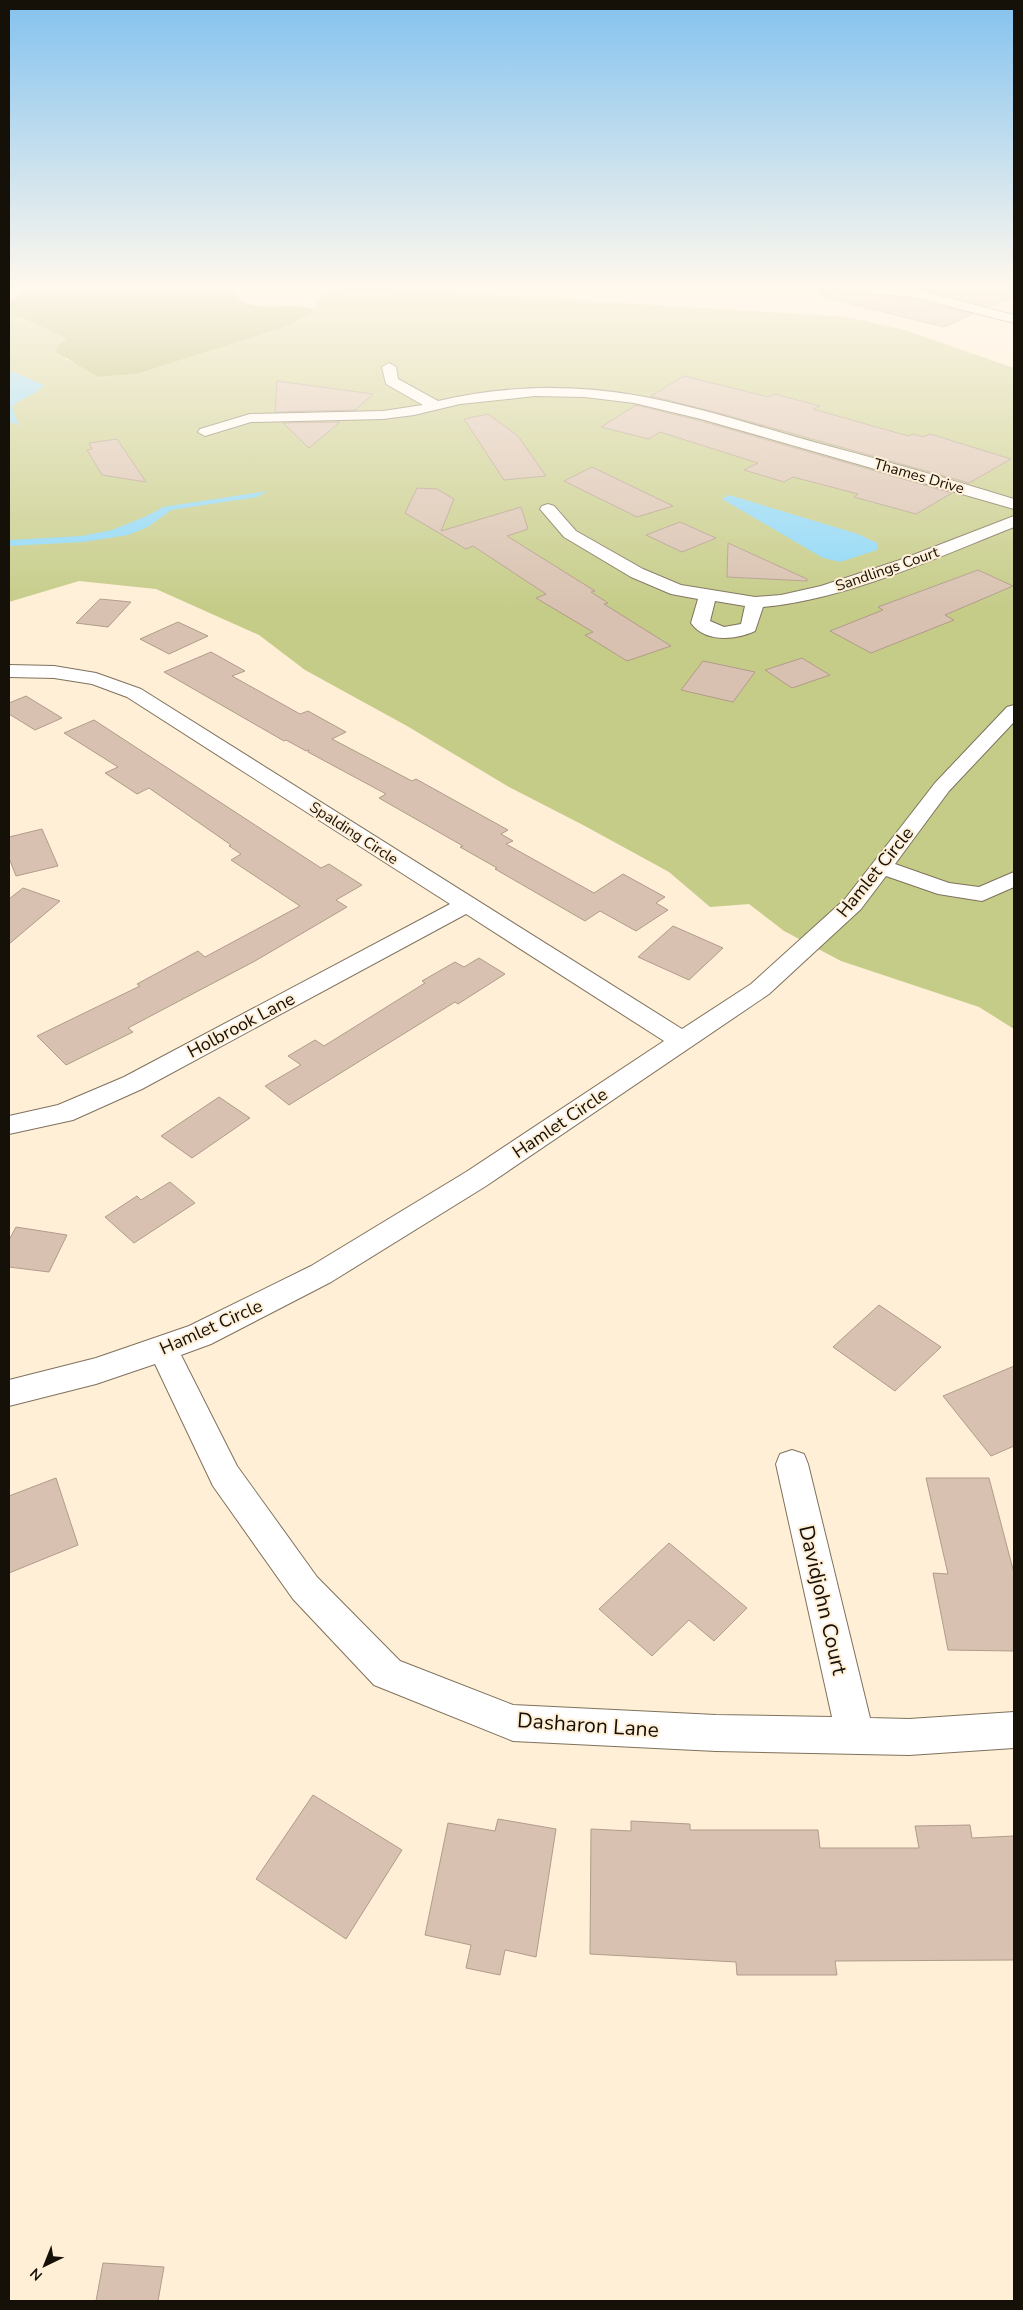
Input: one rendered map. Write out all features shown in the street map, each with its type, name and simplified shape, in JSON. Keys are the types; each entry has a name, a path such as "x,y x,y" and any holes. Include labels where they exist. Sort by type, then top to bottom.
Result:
{"street":[{"path":"414,394 436,406"},
{"name":"Thames Drive","path":"205,432 250,418 383,416 460,400 518,394"},
{"name":"Thames Drive","path":"591,394 634,399 734,424 957,486 1014,504"},
{"name":"Sandlings Court","path":"548,509 570,534 637,573 677,590 755,602 781,600 826,590 906,564 1014,521"},
{"path":"708,595 700,623 713,631 724,634 740,632 749,627 755,602"},
{"name":"Spalding Circle","path":"9,671 54,672 96,679 134,693 682,1041"},
{"name":"Hamlet Circle","path":"9,1392 96,1371 163,1349 200,1335 321,1274 476,1179 760,989 853,904 942,787 1014,711"},
{"path":"880,867 946,889 982,894 1014,879"},
{"name":"Holbrook Lane","path":"9,1125 64,1113 133,1083 466,905"},
{"name":"Dasharon Lane","path":"163,1349 225,1476 306,1588 387,1673 513,1723 716,1733 909,1737 1014,1730"},
{"name":"Davidjohn Court","path":"792,1464 854,1736"}],"green space":[{"path":"9,394 1014,394 1014,1029 979,1007 841,961 784,931 749,904 710,907 669,872 509,787 407,726 305,670 259,635 156,589 79,581 9,602"}],"water":[{"path":"9,394 32,394 12,407 19,425 9,422"},
{"path":"268,491 257,497 171,510 148,527 128,535 83,542 9,546 9,540 81,536 112,530 147,516 163,507"},
{"path":"729,495 858,534 877,543 877,550 840,562 823,558 722,499"}],"building":[{"path":"276,394 373,394 355,410 275,412"},
{"path":"655,394 756,394 769,397 775,394 820,406 813,409 908,436 913,434 923,437 930,434 1011,459 969,483 719,413 651,396"},
{"path":"636,405 701,421 952,493 916,514 854,497 858,494 793,477 784,482 744,470 758,463 660,432 649,439 601,427"},
{"path":"488,414 518,436 546,476 504,480 464,419"},
{"path":"340,422 309,448 283,423"},
{"path":"117,439 146,482 102,475 87,450 92,449 89,443"},
{"path":"592,467 673,506 637,517 564,481"},
{"path":"417,488 437,489 454,499 441,531 521,507 528,529 507,536 595,591 591,592 608,603 604,604 671,646 627,661 585,635 593,632 536,598 546,594 473,546 466,549 405,513"},
{"path":"680,522 716,538 682,552 646,535"},
{"path":"728,543 807,579 807,581 727,577"},
{"path":"978,570 1013,586 945,615 954,620 871,653 830,631 883,610 878,607"},
{"path":"100,599 131,602 108,627 76,623"},
{"path":"178,622 208,636 169,654 140,639"},
{"path":"211,652 245,671 232,676 300,714 308,711 346,732 332,739 412,781 416,779 508,830 501,834 513,841 506,844 594,893 623,874 665,897 656,903 668,910 636,931 600,911 585,921 460,847 463,846 379,798 386,794 308,752 309,750 306,751 286,740 284,741 164,672"},
{"path":"802,658 830,675 792,688 765,670"},
{"path":"703,661 755,672 733,702 681,690"},
{"path":"26,696 62,718 35,730 9,714 9,703"},
{"path":"94,720 321,868 329,864 362,885 336,900 347,907 255,961 128,1028 133,1032 66,1065 37,1036 140,986 137,984 198,951 205,957 300,906 231,860 241,854 229,846 231,845 149,788 137,794 105,773 118,767 64,733"},
{"path":"42,829 58,866 16,876 9,858 9,837"},
{"path":"23,888 60,901 9,944 9,899"},
{"path":"673,926 723,948 689,980 638,957"},
{"path":"479,958 505,974 458,1004 455,1002 289,1105 265,1086 301,1065 288,1056 315,1040 324,1046 425,983 422,981 455,962 464,967"},
{"path":"219,1097 250,1118 192,1158 161,1136"},
{"path":"170,1182 195,1203 134,1243 105,1217 137,1196 141,1200"},
{"path":"16,1227 67,1235 49,1272 9,1267 9,1240"},
{"path":"879,1305 941,1347 895,1391 833,1347"},
{"path":"1014,1366 1014,1446 991,1456 943,1396"},
{"path":"56,1478 78,1545 9,1573 9,1496"},
{"path":"926,1478 989,1478 1014,1573 1014,1651 948,1650 933,1573 948,1574"},
{"path":"669,1543 747,1608 714,1641 689,1620 652,1656 599,1609"},
{"path":"313,1795 402,1850 346,1939 256,1879"},
{"path":"498,1819 556,1829 536,1957 505,1950 500,1975 466,1968 471,1945 425,1935 448,1823 495,1831"},
{"path":"631,1821 690,1824 690,1830 818,1830 820,1848 919,1848 915,1826 970,1825 972,1838 1014,1836 1014,1960 835,1961 837,1975 737,1975 736,1962 590,1954 591,1829 631,1831"},
{"path":"103,2263 164,2267 158,2301 96,2301"}]}
